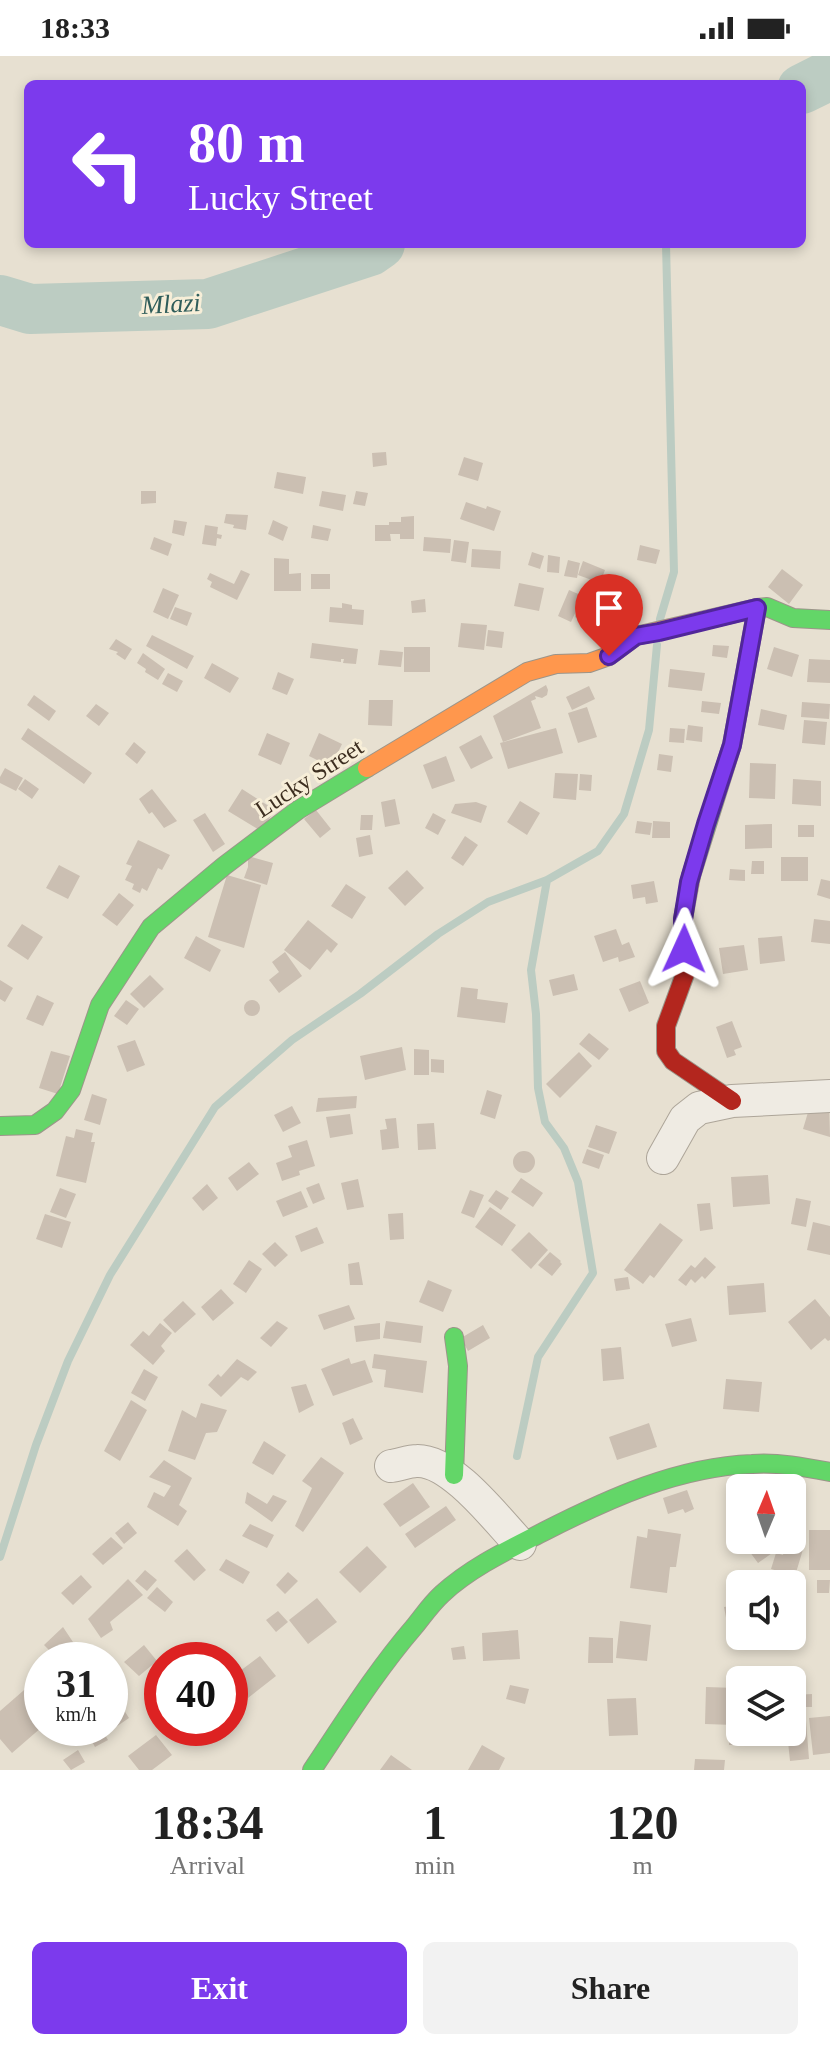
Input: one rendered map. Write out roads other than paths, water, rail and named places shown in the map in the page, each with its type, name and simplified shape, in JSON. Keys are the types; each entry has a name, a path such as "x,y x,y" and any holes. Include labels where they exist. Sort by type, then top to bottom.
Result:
{"street":[{"path":"732,1101 673,1061 666,1051 666,1026 685,974 683,919 689,882 732,745 757,608 770,607 785,616 830,620"},
{"name":"Lucky Street","path":"0,1126 35,1125 55,1111 71,1090 100,1005 151,927 298,810 527,672 556,664 589,663 609,656 636,636 757,608"},
{"path":"663,1158 685,1119 699,1108 732,1101 830,1096"},
{"path":"454,1337 458,1366 454,1475"},
{"path":"391,1466 417,1461 435,1464 454,1475 520,1544"},
{"path":"312,1770 397,1645 442,1594 520,1544 647,1484 701,1468 774,1463 830,1472"}],"waterway":[{"name":"Mlazi","path":"806,87 830,75"},
{"name":"Mlazi","path":"0,300 30,309 208,304 374,248"},
{"path":"660,619 674,572 666,248"},
{"path":"0,1557 36,1445 68,1361 110,1275 215,1107 292,1040 360,994 438,934 488,902 547,880 598,851 624,814 649,730 657,645"},
{"path":"517,1456 538,1357 593,1273 578,1182 564,1148 545,1122 538,1088 531,970 547,880"}]}
